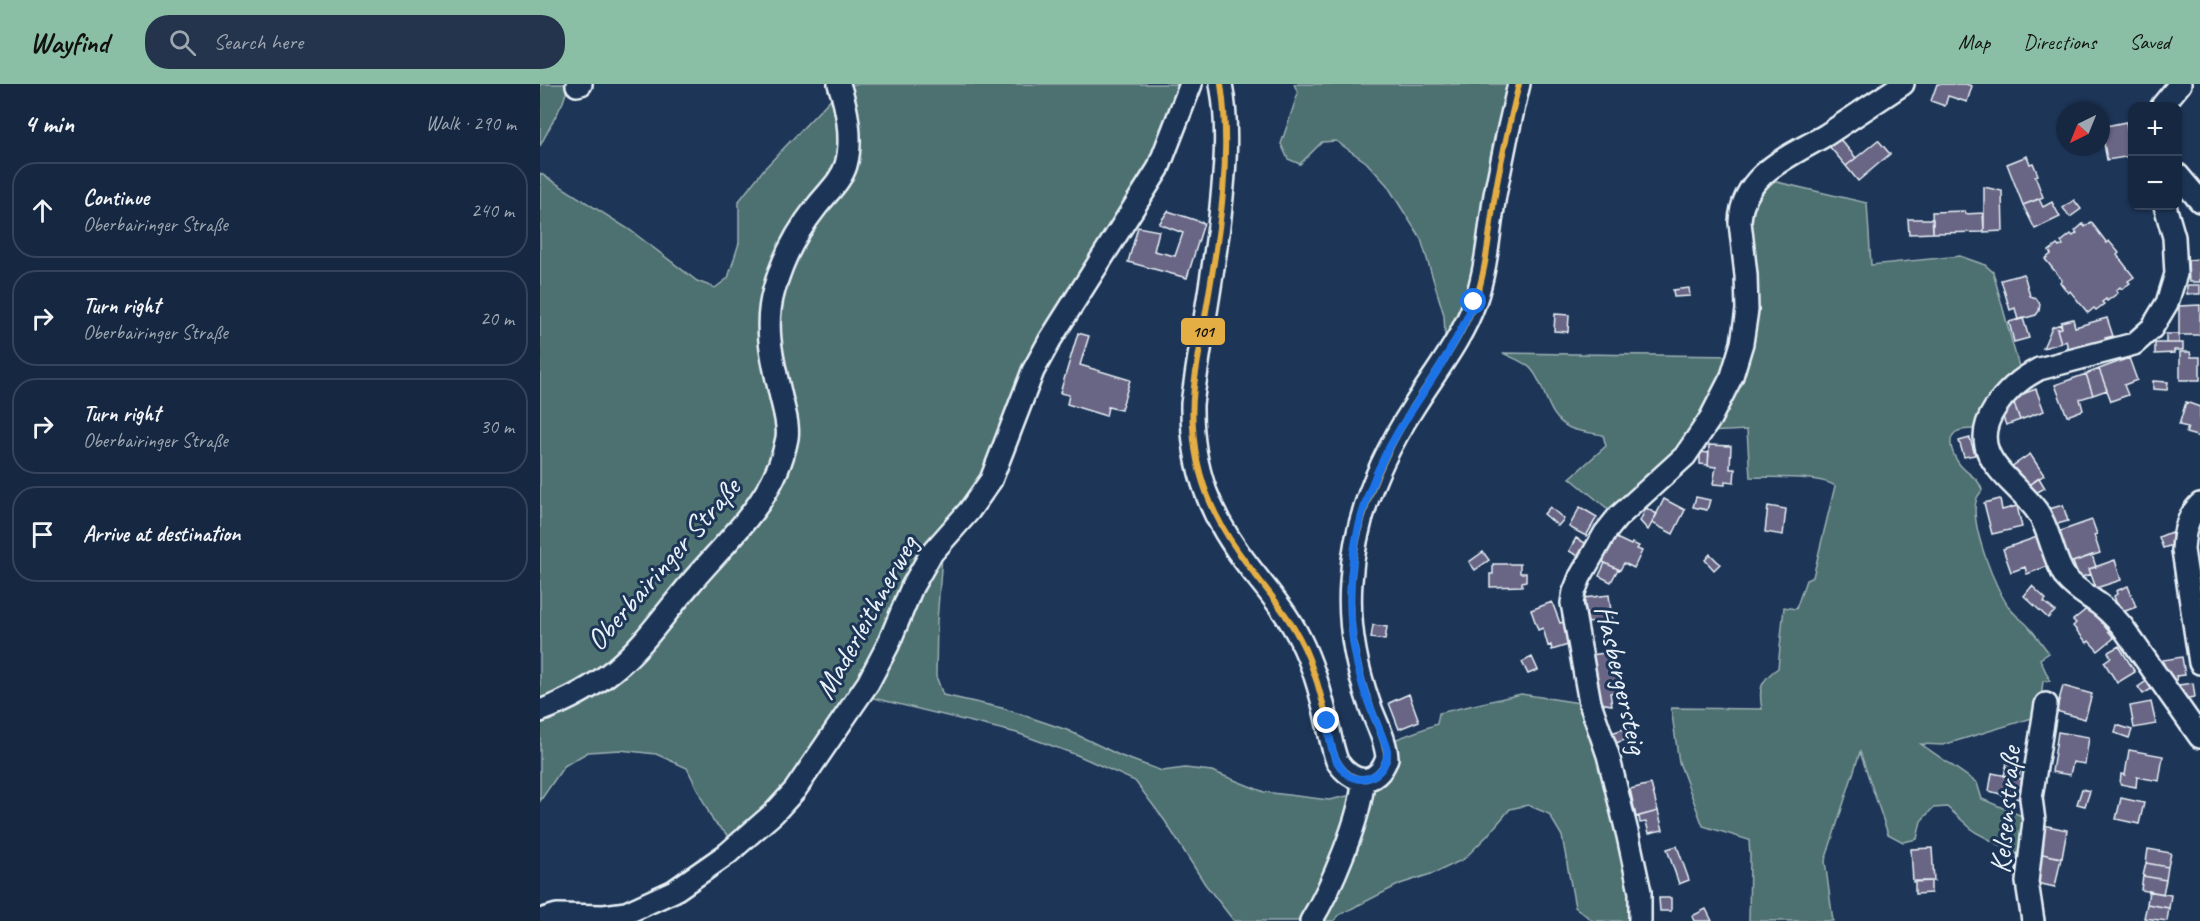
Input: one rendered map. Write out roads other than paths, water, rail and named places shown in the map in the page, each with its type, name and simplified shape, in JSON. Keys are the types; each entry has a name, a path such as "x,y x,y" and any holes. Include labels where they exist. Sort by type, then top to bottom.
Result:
{"street":[{"name":"Oberbairinger Straße","path":"540,711 596,684 636,648 745,523 768,489 779,464 787,436 785,413 769,336 768,324 773,291 784,261 798,234 817,206 836,184 846,165 847,114 839,84"},
{"name":"Maderleithnerweg","path":"540,920 557,915 604,916 626,913 674,891 728,854 774,813 795,790 877,667 912,587 931,554 969,511 991,480 1033,371 1050,340 1158,169 1191,84"},
{"path":"1221,84 1225,118 1224,182 1214,264 1192,404 1194,453 1208,500 1218,521 1248,566 1285,614 1310,661 1320,690 1337,761 1351,778 1363,780 1379,772 1388,758 1383,738 1363,686 1352,636 1350,582 1358,528 1371,487 1384,457 1459,336 1474,302 1485,264 1495,195 1520,84"},
{"name":"Hasbergersteig","path":"1640,921 1640,892 1628,836 1608,755 1590,704 1573,613 1574,592 1605,533 1631,504 1685,456 1710,419 1732,376 1742,343 1748,310 1740,222 1743,204 1751,188 1779,161 1826,134 1903,84"},
{"path":"2165,102 2180,84"},
{"path":"2182,180 2200,201"},
{"path":"2166,210 2174,237 2176,274 2167,303 2152,328 2134,344 2039,369 2025,376 1997,405 1983,439 1986,450 1994,462 2039,514 2061,571 2068,581 2110,613 2122,626 2200,737"},
{"path":"2200,504 2189,520 2184,533 2183,550 2200,663"},
{"name":"Kelsenstraße","path":"2033,921 2027,882 2034,821 2031,798 2046,704"},
{"path":"1311,921 1328,889 1353,824 1362,795 1363,780"}]}
